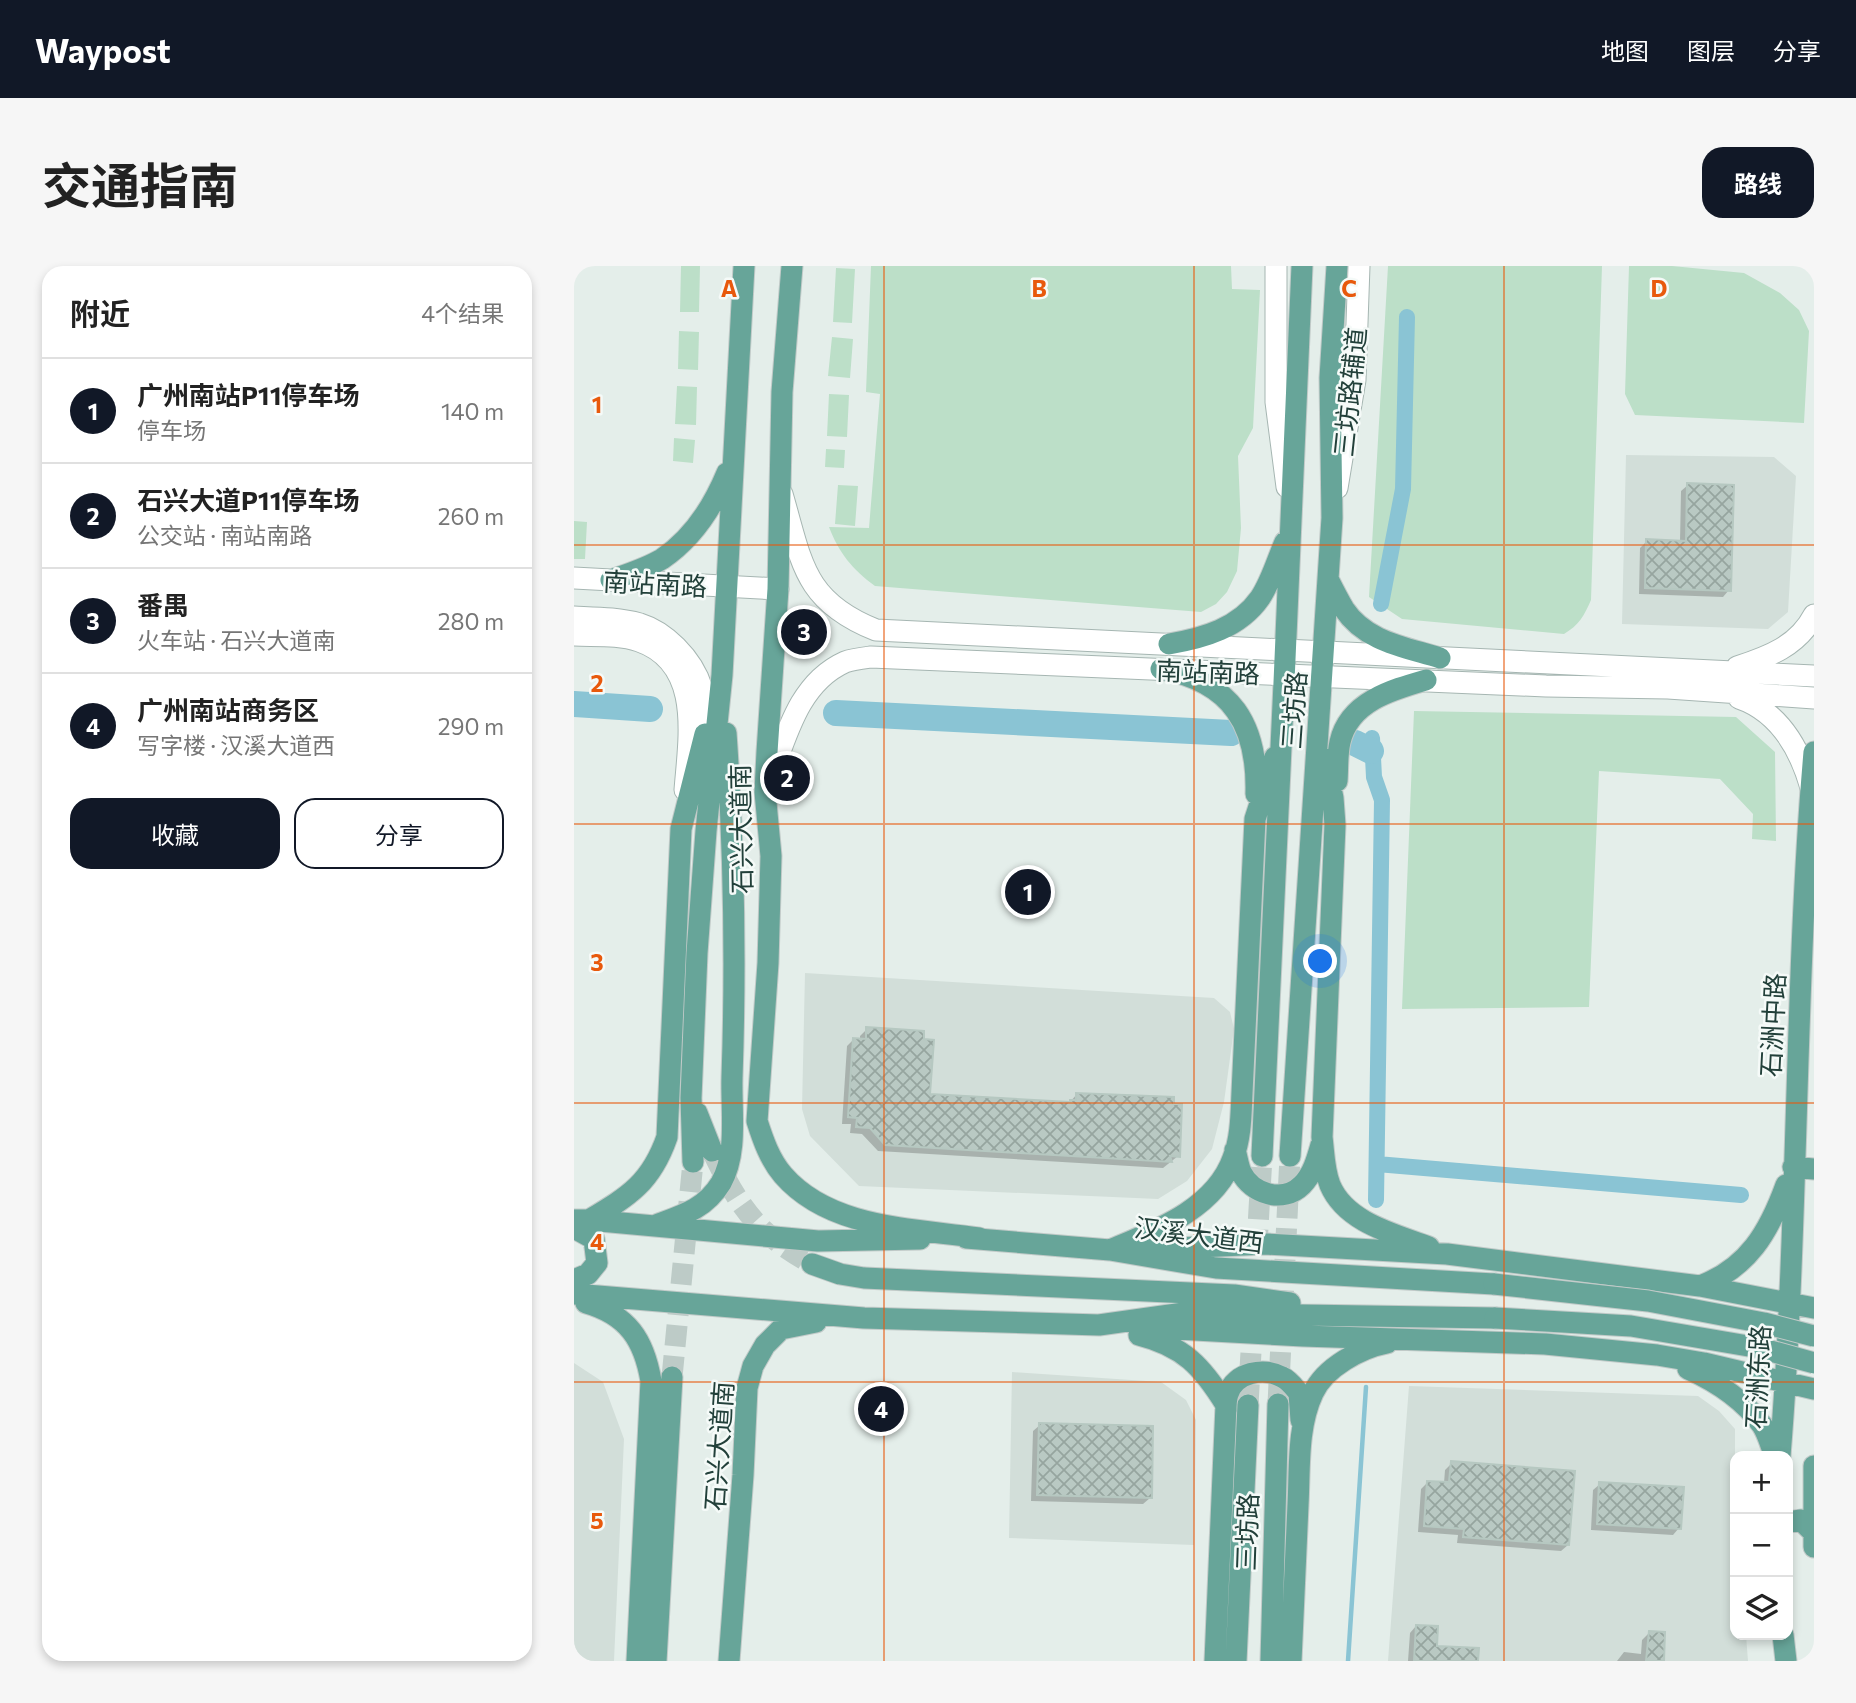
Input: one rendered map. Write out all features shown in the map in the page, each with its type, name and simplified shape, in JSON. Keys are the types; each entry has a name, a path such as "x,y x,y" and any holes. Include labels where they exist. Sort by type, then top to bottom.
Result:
{"main road":[{"name":"石兴大道南","path":"693,1162 691,1098 696,953 722,675 744,266"},
{"name":"石兴大道南","path":"792,266 782,392 779,589 765,792 771,856 769,950 757,1121 765,1145 781,1173 803,1195 826,1209 857,1220 978,1238"},
{"name":"三坊路","path":"1262,1156 1303,266"},
{"name":"三坊路","path":"1290,1156 1320,733 1332,518 1330,378 1337,266"},
{"path":"611,580 660,560 684,542 716,500 734,455"},
{"path":"1169,645 1196,640 1221,631 1247,612 1261,597 1290,526"},
{"path":"1328,578 1344,609 1360,627 1375,638 1440,657"},
{"path":"1110,1250 1167,1225 1209,1194 1226,1176 1236,1150 1242,1093 1255,819 1256,766 1252,744 1237,713 1217,690 1186,674 1161,669"},
{"path":"574,1280 588,1274 597,1263 594,1239 579,1223 622,1200 642,1183 659,1162 667,1137 681,829 722,675"},
{"path":"651,1227 700,1208 721,1182 732,1141 733,832 722,675"},
{"path":"1426,680 1380,695 1356,713 1348,723 1339,746 1322,1141 1331,1188 1346,1208 1360,1219 1447,1254"},
{"path":"1255,819 1283,730"},
{"path":"1320,733 1333,798 1335,825"},
{"name":"石洲中路","path":"1790,1302 1804,1168 1811,788 1814,752"},
{"path":"691,1098 712,1151"},
{"path":"732,1141 741,1142 751,1133 757,1121"},
{"path":"1236,1150 1240,1171 1256,1189 1266,1194 1283,1195 1293,1192 1308,1178 1322,1141"},
{"path":"1707,1287 1747,1257 1765,1234 1804,1168"},
{"name":"汉溪大道西","path":"579,1223 818,1241 978,1238 1110,1250 1216,1268 1493,1284 1648,1301 1814,1336"},
{"path":"1110,1250 1265,1244 1447,1254 1707,1287 1814,1308"},
{"path":"811,1264 840,1274 864,1278 1234,1295 1376,1315"},
{"path":"1704,1363 1731,1353 1739,1340 1742,1323 1735,1304 1707,1287"},
{"path":"574,1294 864,1318 1545,1344 1657,1355 1704,1363 1814,1389"},
{"path":"574,1300 606,1309 629,1327 648,1360 652,1381 637,1661"},
{"name":"石洲东路","path":"1780,1451 1790,1302"},
{"path":"1099,1325 1184,1313 1495,1318 1631,1326 1760,1348 1814,1363"},
{"name":"石兴大道南","path":"729,1661 747,1388 753,1366 765,1345 781,1329 805,1322 864,1318"},
{"path":"1099,1325 1157,1339 1183,1352 1213,1385 1226,1405 1215,1661"},
{"path":"1302,1429 1313,1392 1324,1377 1340,1364 1374,1346 1408,1339"},
{"path":"1657,1355 1713,1380 1735,1396 1764,1427 1773,1451"},
{"path":"1226,1411 1228,1394 1239,1379 1249,1374 1266,1371 1282,1377 1299,1393 1302,1429 1291,1661"},
{"name":"石兴大道南","path":"656,1661 672,1377"},
{"name":"三坊路","path":"1270,1661 1278,1404"},
{"name":"三坊路","path":"1236,1661 1248,1405"},
{"path":"1814,1466 1814,1536"},
{"path":"1793,1521 1801,1520 1814,1536"},
{"path":"1784,1640 1786,1661"}],"street":[{"path":"1276,266 1276,402 1290,526"},
{"name":"三坊路辅道","path":"1332,518 1355,380 1360,266"},
{"name":"南站南路","path":"780,490 804,567 814,587 831,606 852,621 876,630 1440,657 1722,681 1814,698"},
{"name":"南站南路","path":"574,578 779,589"},
{"path":"1811,788 1805,766 1779,723 1722,681 1781,650 1800,635 1814,615"},
{"path":"574,617 619,620 642,625 671,642 691,662 701,683 708,724 711,777"},
{"path":"574,635 640,641 669,661 680,677 688,701 689,725 681,829"},
{"name":"南站南路","path":"765,792 805,693 823,675 846,662 871,657 1426,680 1722,681 1814,676"}],"shaded area":[{"path":"1626,455 1774,457 1796,476 1788,612 1768,629 1622,624"},
{"path":"805,973 1214,998 1230,1012 1234,1029 1224,1102 1212,1149 1187,1181 1158,1199 859,1186 810,1136 802,1109"},
{"path":"574,1363 603,1382 624,1439 614,1661 574,1661"},
{"path":"1012,1372 1161,1382 1186,1400 1196,1420 1194,1545 1009,1538"},
{"path":"1409,1386 1698,1396 1719,1411 1735,1429 1735,1451 1730,1451 1730,1640 1746,1640 1748,1661 1388,1661"}],"green space":[{"path":"681,266 700,266 699,312 680,312"},
{"path":"871,266 1231,266 1232,289 1260,290 1253,428 1238,456 1241,528 1237,571 1227,592 1216,604 1201,612 875,586 860,573 842,553 829,527 869,528 880,394 866,392"},
{"path":"1388,266 1602,266 1591,600 1580,620 1564,634 1402,619 1369,597"},
{"path":"1629,266 1672,266 1744,273 1780,293 1799,310 1809,331 1804,423 1635,415 1625,394"},
{"path":"836,268 855,269 852,323 833,322"},
{"path":"679,331 699,332 698,370 678,369"},
{"path":"832,337 853,339 850,378 828,376"},
{"path":"677,386 697,387 696,425 675,424"},
{"path":"829,394 849,395 847,437 827,436"},
{"path":"674,438 695,440 693,463 673,461"},
{"path":"826,449 845,450 844,468 825,467"},
{"path":"838,485 858,486 855,526 835,524"},
{"path":"574,521 587,522 585,559 574,559"},
{"path":"1414,711 1736,717 1775,752 1776,841 1752,839 1753,814 1720,779 1599,771 1589,1007 1402,1009"}],"building":[{"path":"1687,483 1734,485 1731,591 1645,588 1646,539 1686,541"},
{"path":"866,1027 924,1031 924,1039 934,1040 930,1094 1070,1102 1076,1100 1076,1093 1174,1097 1174,1104 1182,1104 1180,1157 1170,1156 1172,1162 885,1145 870,1128 856,1127 857,1118 848,1117 853,1038 866,1039"},
{"path":"1039,1423 1153,1426 1152,1498 1037,1495"},
{"path":"1451,1461 1575,1471 1569,1545 1463,1537 1464,1529 1424,1526 1427,1481 1449,1482"},
{"path":"1599,1482 1684,1487 1681,1529 1597,1524"},
{"path":"1416,1625 1438,1626 1437,1646 1479,1648 1478,1661 1414,1661"},
{"path":"1649,1631 1665,1632 1664,1661 1646,1661"}],"waterway":[{"path":"1381,604 1403,489 1407,317"},
{"path":"574,704 650,709"},
{"path":"836,713 1231,733"},
{"path":"1372,738 1374,777 1382,800 1376,1200"},
{"path":"1355,743 1371,751"},
{"path":"1377,1164 1741,1195"},
{"path":"1348,1661 1366,1387"}],"tunnel":[{"path":"712,1151 731,1188 751,1217 777,1241 812,1264"},
{"path":"1248,1405 1262,1156"},
{"path":"1278,1404 1290,1156"},
{"path":"672,1377 693,1162"}],"place":[{"name":"番禺","path":"804,632"},
{"name":"石兴大道P11停车场","path":"787,778"},
{"name":"广州南站P11停车场","path":"1028,892"},
{"name":"广州南站商务区","path":"881,1409"}]}
